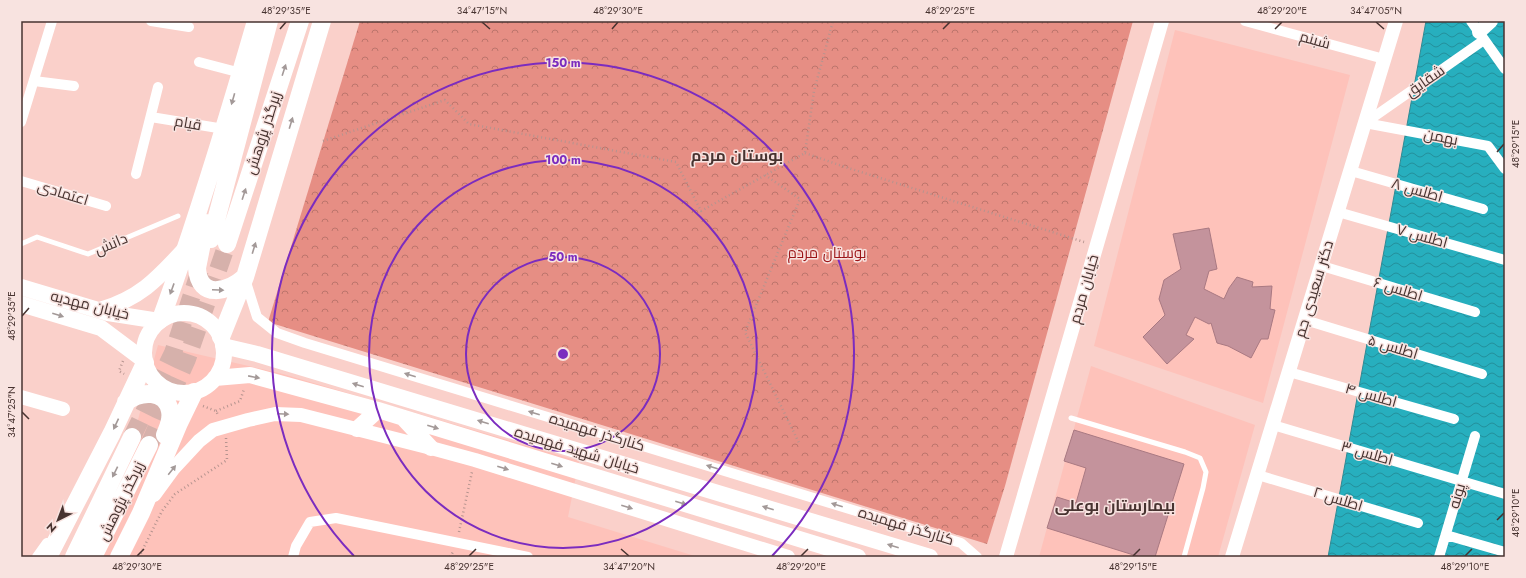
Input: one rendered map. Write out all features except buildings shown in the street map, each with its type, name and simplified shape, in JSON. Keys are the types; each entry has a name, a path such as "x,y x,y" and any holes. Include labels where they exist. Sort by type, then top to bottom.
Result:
{"highway":[{"path":"160,320 188,247 256,21"},
{"name":"زیرگذر پژوهش","path":"269,21 219,242 300,21"},
{"path":"222,341 245,277 322,21"},
{"path":"217,153 198,275 203,285 207,289 217,291 232,287 245,277"},
{"path":"48,557 145,362"},
{"path":"119,557 142,513 179,423 194,392"},
{"path":"126,402 133,397 142,394 150,394 158,396 166,401 170,411 170,423 152,465 155,481"},
{"name":"زیرگذر پژوهش","path":"74,557 132,437"},
{"name":"زیرگذر پژوهش","path":"93,557 149,445"}],"main road":[{"path":"98,310 122,302 146,288 188,247"},
{"name":"خیابان مهدیه","path":"21,287 108,313 160,320"},
{"name":"خیابان مهدیه","path":"21,304 101,328 145,362"},
{"path":"185,312 198,315 209,321 222,341 224,357 221,368 215,378 206,387 194,392 182,393 170,390 159,384 150,375 145,362 144,350 146,339 160,320 173,314 185,312"},
{"name":"خیابان شهید فهمیده","path":"222,341 264,356 930,557"},
{"name":"خیابان شهید فهمیده","path":"215,378 250,375 378,410 858,557"},
{"path":"357,429 378,410"},
{"path":"403,418 431,448"}],"street":[{"path":"21,122 52,21"},
{"path":"152,21 189,27"},
{"name":"خیابان مردم","path":"1006,557 1162,21"},
{"name":"شبنم","path":"1245,21 1384,59"},
{"name":"دکتر سعیدی جم","path":"1236,556 1258,474 1396,21"},
{"path":"1491,21 1478,31 1505,69"},
{"name":"شقایق","path":"1365,123 1478,31"},
{"path":"199,62 241,73"},
{"path":"34,81 74,86"},
{"path":"136,174 158,88"},
{"name":"قیام","path":"151,117 224,129"},
{"name":"بهمن","path":"1365,123 1488,146 1505,169"},
{"name":"اطلس ۸","path":"1351,171 1483,209"},
{"name":"اعتمادی","path":"21,181 106,206"},
{"name":"اطلس ۷","path":"1338,212 1505,260"},
{"name":"اطلس ۶","path":"1322,266 1475,312"},
{"name":"کنارگذر فهمیده","path":"245,277 250,300 257,317 277,333 320,348 962,543 977,557"},
{"name":"اطلس ۵","path":"1305,320 1482,374"},
{"name":"اطلس ۴","path":"1289,372 1454,419"},
{"path":"21,397 63,409"},
{"path":"142,513 173,469 213,430 275,414 301,415 475,460 788,557"},
{"name":"اطلس ۳","path":"1273,425 1505,494"},
{"name":"پونه","path":"1439,557 1475,436"},
{"name":"اطلس ۲","path":"1258,474 1418,523"},
{"path":"37,557 79,497"},
{"path":"293,557 296,546 310,522 336,518 528,557"},
{"path":"1446,535 1505,552"}],"lane":[{"name":"دانش","path":"21,244 37,237 88,254 178,216"},
{"path":"1071,418 1185,452 1200,458 1206,472 1184,557"}],"path":[{"path":"805,153 814,91 833,21"},
{"path":"323,141 445,100 469,124 676,162 701,211 805,153 1096,246"},
{"path":"765,175 800,199 745,332 800,445"},
{"path":"450,557 456,543 475,460"}],"shaded area":[{"path":"1175,30 1350,75 1263,403 1094,346"},
{"path":"158,345 283,374 579,461 568,517 698,557 80,557 120,487"},
{"path":"1091,366 1255,425 1218,557 1039,557"}],"green space":[{"name":"بوستان مردم","path":"360,21 1133,21 1005,486 987,544 268,322"}],"water":[{"path":"1426,21 1505,21 1505,557 1328,557"}],"tunnel":[{"path":"149,445 187,359 227,244"},
{"path":"132,437 173,353 202,264"}],"district":[{"name":"بوستان مردم","path":"737,155"},
{"name":"بیمارستان بوعلی","path":"1115,505"}]}
